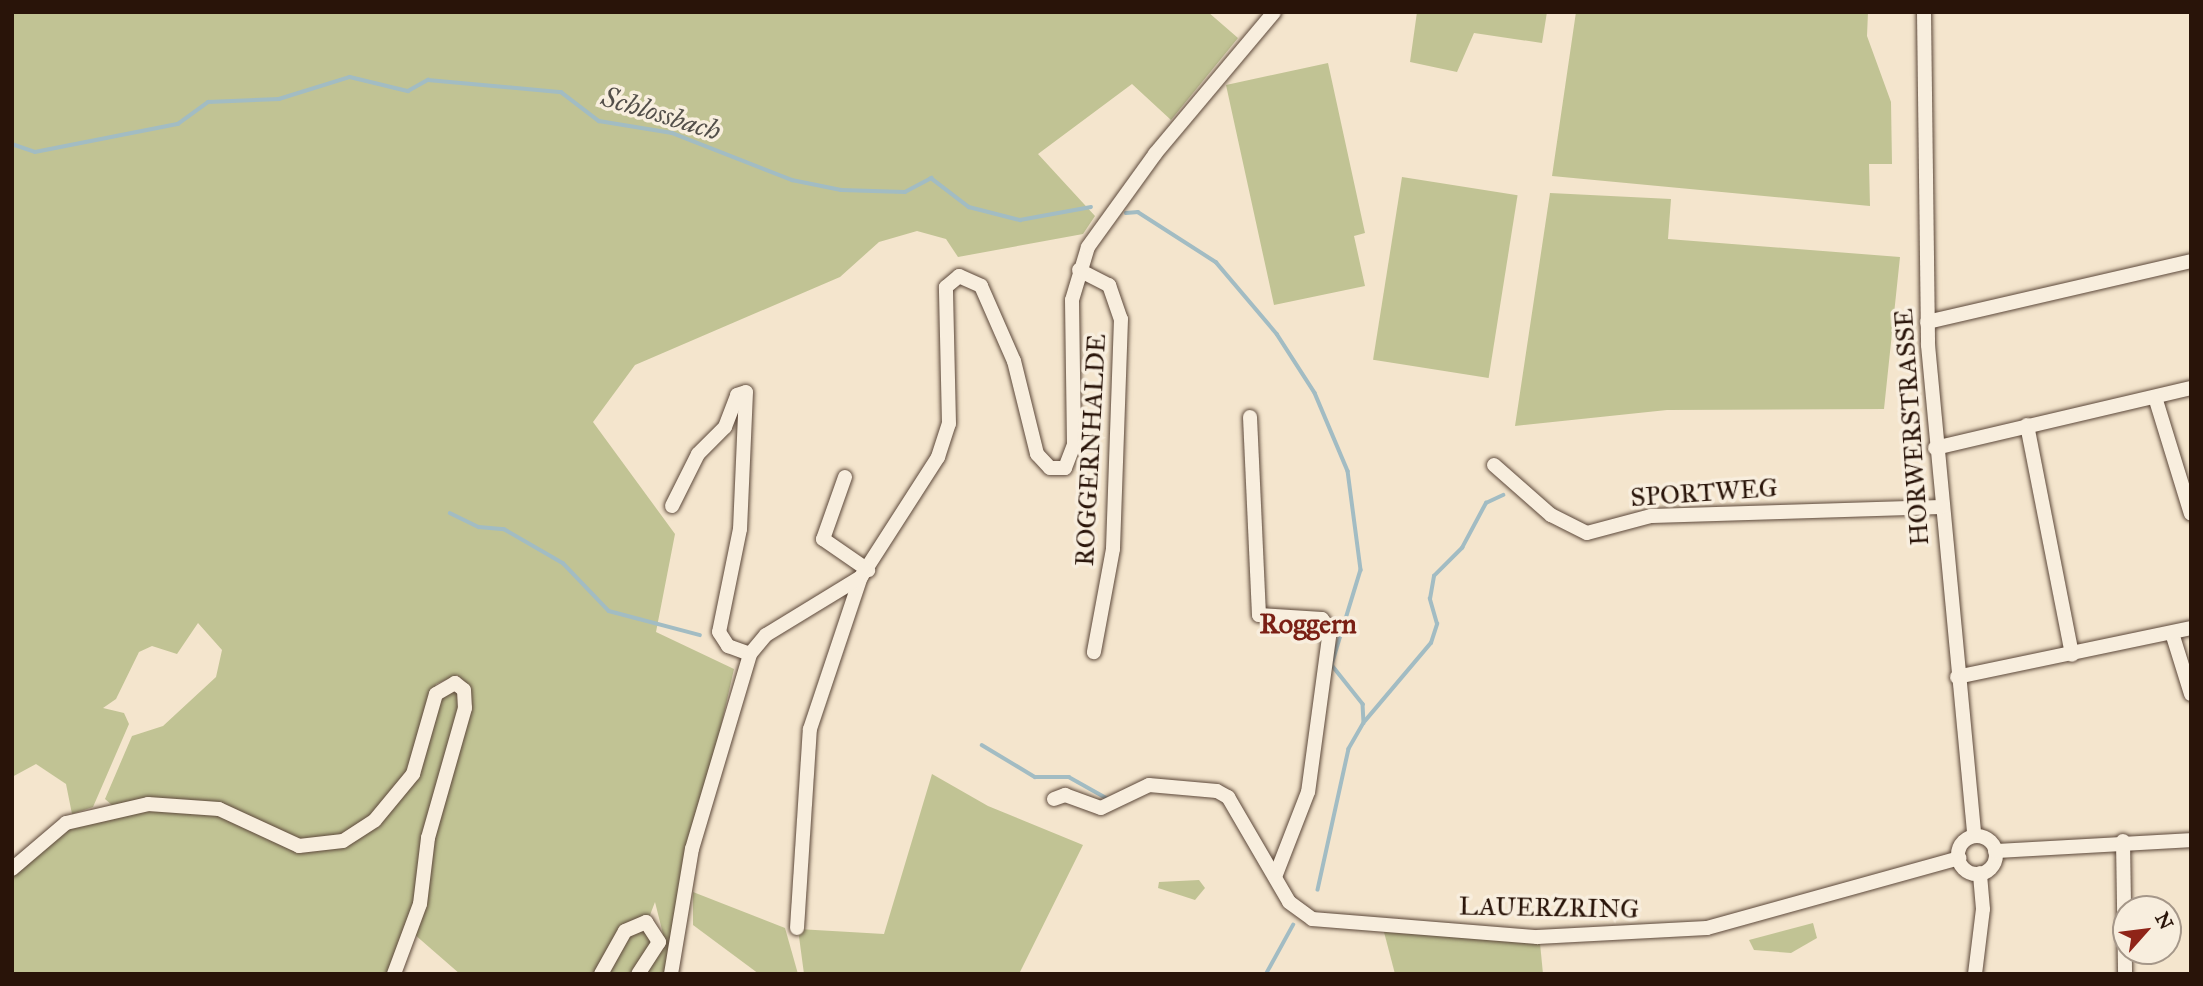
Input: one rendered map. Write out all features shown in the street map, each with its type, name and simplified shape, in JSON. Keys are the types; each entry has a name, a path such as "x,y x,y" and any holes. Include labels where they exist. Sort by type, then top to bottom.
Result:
{"street":[{"path":"797,928 810,729 864,574 946,437 944,297 959,276 977,281 998,322 1040,460 1055,469 1071,463 1070,323 1079,270 1119,199 1274,12"},
{"name":"HORWERSTRASSE","path":"1924,12 1927,322 1935,448 1974,836"},
{"path":"1927,322 2191,261"},
{"name":"ROGGERNHALDE","path":"1079,270 1109,285 1121,319 1114,550 1094,652"},
{"path":"1935,448 2191,388"},
{"path":"672,506 698,454 725,426 737,395 746,392 740,529 719,632 728,646 750,654"},
{"path":"2155,397 2191,514"},
{"path":"1250,416 1259,615 1322,619 1330,630 1308,792 1275,877"},
{"path":"2027,425 2072,655"},
{"name":"SPORTWEG","path":"1493,465 1582,532 1651,516 1942,507"},
{"path":"845,477 822,539 864,574"},
{"path":"671,974 692,849 750,654 766,635 864,574"},
{"path":"1957,677 2191,628"},
{"path":"2172,633 2191,694"},
{"path":"12,869 60,825 148,804 219,809 299,846 343,841 375,820 412,775 436,694 455,683 464,690 465,708 428,838 421,904 394,974"},
{"path":"1054,799 1065,795 1101,808 1149,785 1217,791 1228,797 1275,877"},
{"path":"1974,836 1989,841 1996,851 1992,866 1980,873 1964,868 1959,858 1963,842 1974,836"},
{"path":"1996,851 2123,841 2191,840"},
{"path":"2123,841 2125,974"},
{"name":"LAUERZRING","path":"1275,877 1289,902 1312,919 1537,937 1686,930 1811,902 1959,858"},
{"path":"1975,974 1983,909 1980,873"},
{"path":"601,974 625,931 646,922 659,942 638,974"}],"green space":[{"path":"12,12 1208,12 1238,38 1171,120 1132,84 1038,154 1095,216 1083,234 958,257 946,239 917,231 879,242 840,277 635,365 593,422 675,534 656,632 734,669 665,974 646,974 665,942 655,902 650,915 623,926 595,974 460,974 414,934 464,681 457,675 436,684 413,767 357,831 307,842 253,819 113,806 105,799 132,736 163,726 216,677 222,650 198,623 177,654 152,646 139,652 116,699 103,708 124,713 129,724 93,807 72,814 66,784 36,764 12,777"},
{"path":"1417,12 1547,12 1542,43 1474,33 1457,72 1410,62"},
{"path":"1576,12 1868,12 1867,36 1891,102 1892,164 1869,164 1870,206 1552,176"},
{"path":"1328,63 1365,233 1354,236 1365,286 1274,305 1226,85"},
{"path":"1402,177 1518,195 1489,378 1373,360"},
{"path":"1550,193 1671,199 1668,239 1900,257 1884,409 1667,410 1515,426"},
{"path":"452,688 461,696 422,878 389,974 12,974 12,874 59,830 156,807 225,814 274,841 344,844 413,779 443,693"},
{"path":"932,774 988,806 1083,845 1019,974 804,974 798,929 884,934"},
{"path":"1199,880 1205,888 1195,900 1158,888 1159,882"},
{"path":"693,892 785,928 798,974 759,974 693,925"},
{"path":"1813,923 1817,938 1791,953 1754,950 1749,940"},
{"path":"645,927 655,941 643,960 630,974 605,974 627,936"},
{"path":"1384,932 1540,943 1543,974 1395,974"}],"waterway":[{"name":"Schlossbach","path":"12,144 35,152 178,124 208,102 279,99 350,77 408,91 428,80 561,92 599,121 672,133 792,180 841,190 905,192 931,178 969,207 1020,220 1091,207"},
{"path":"1126,213 1138,212 1216,262 1277,334 1315,393 1348,471 1361,570 1332,665 1363,704 1364,723 1349,749 1318,890"},
{"path":"1365,721 1431,643 1437,624 1430,599 1434,576 1462,548 1486,503 1503,495"},
{"path":"450,513 479,527 504,529 563,563 609,611 700,635"},
{"path":"982,745 1035,777 1069,777 1108,799"},
{"name":"Schlossbach","path":"1266,974 1293,925"}],"district":[{"name":"Roggern","path":"1308,624"}]}
